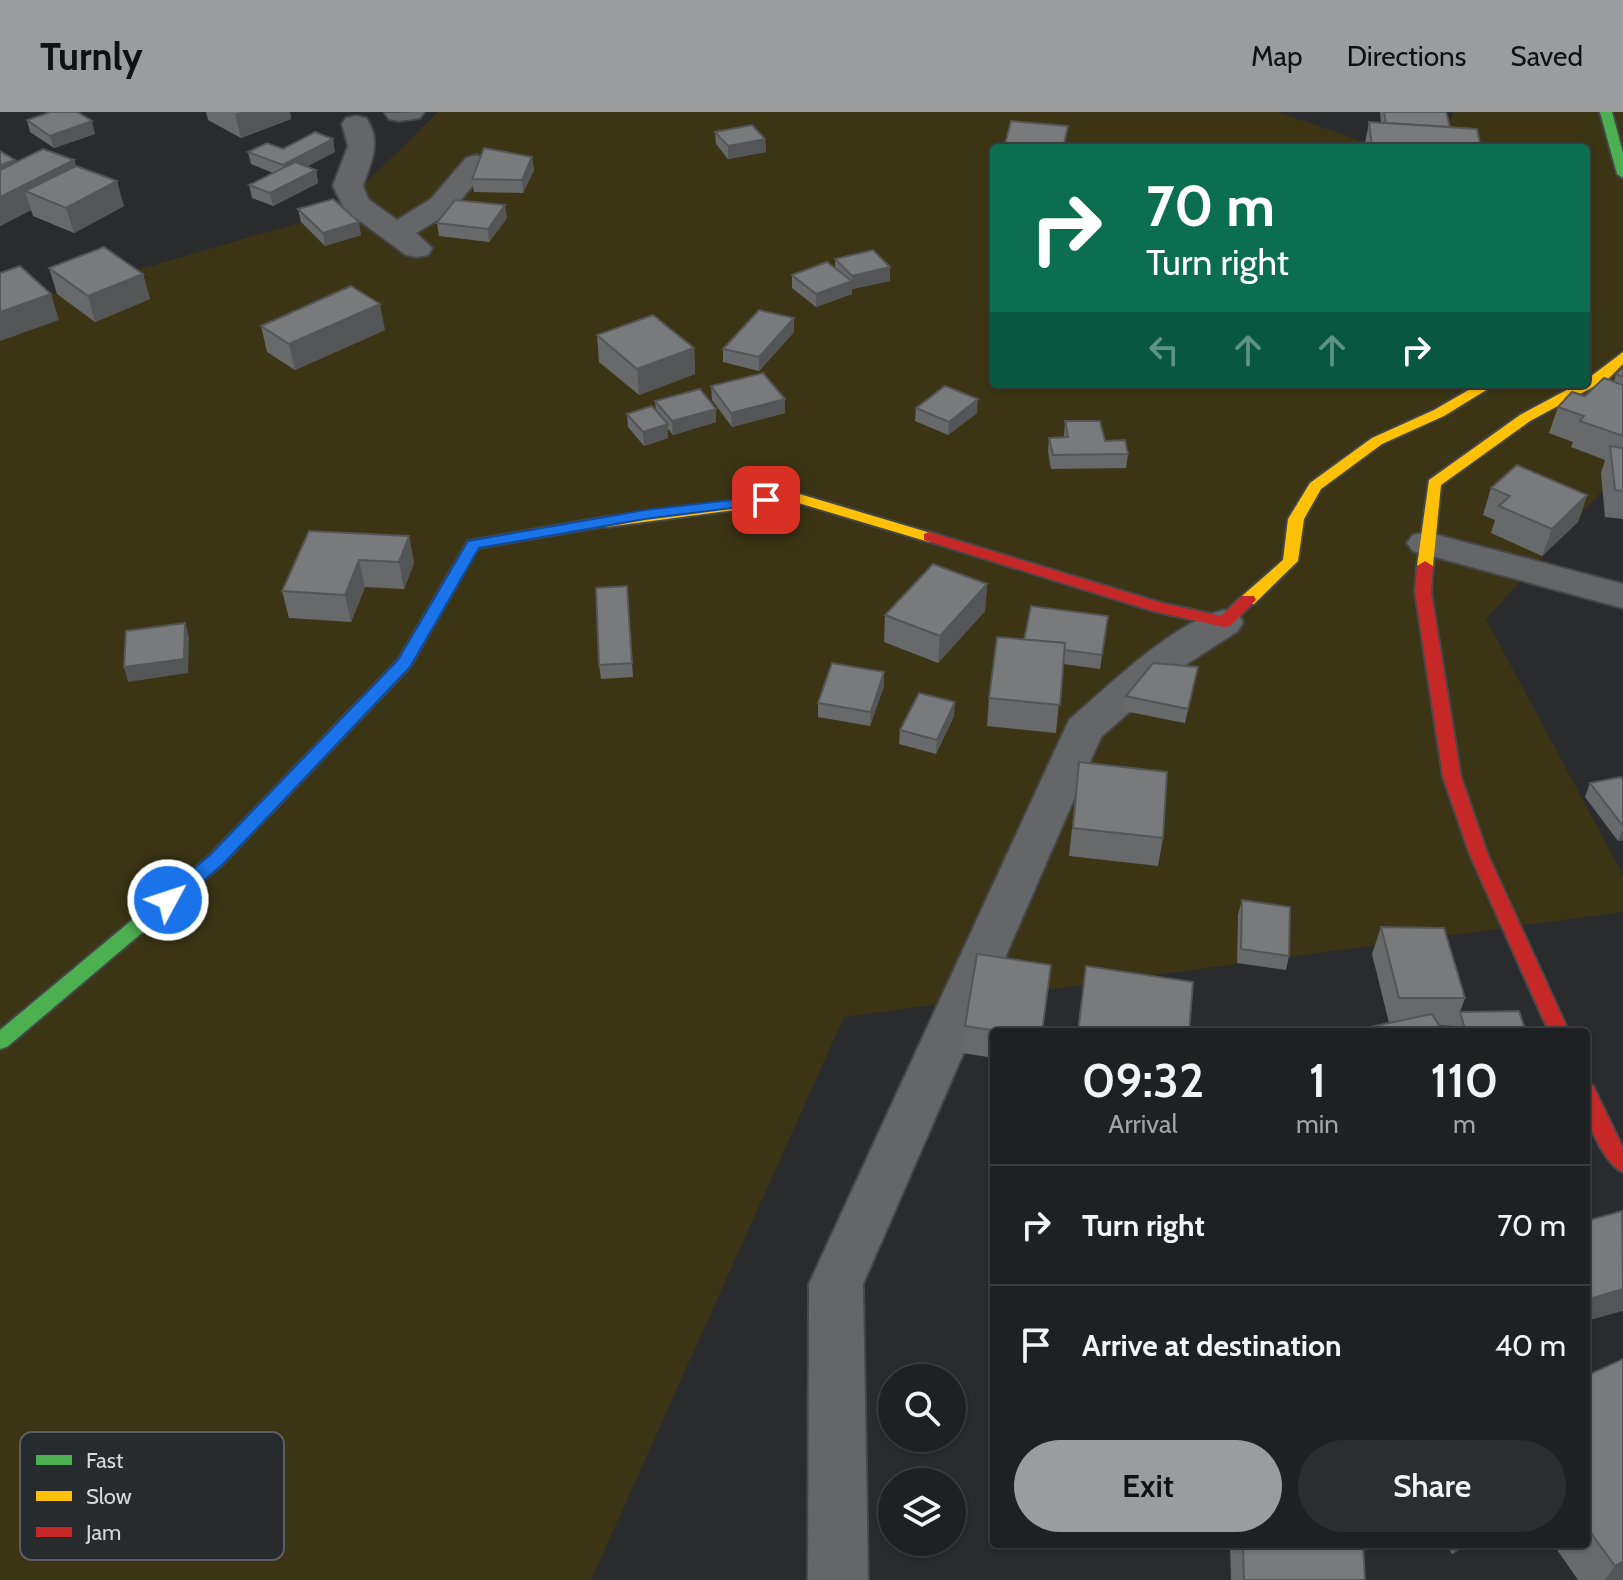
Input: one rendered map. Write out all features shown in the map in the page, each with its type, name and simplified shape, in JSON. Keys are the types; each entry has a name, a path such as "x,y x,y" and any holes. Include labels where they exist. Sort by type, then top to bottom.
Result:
{"street":[{"path":"1606,112 1623,174"},
{"path":"356,124 362,146 348,186 355,204 406,240 451,198 476,164"},
{"path":"1590,380 1616,365 1623,356"},
{"path":"838,1580 836,1284 1084,730 1162,662 1224,622 1290,561 1296,519 1315,486 1377,441 1439,413 1482,388"},
{"path":"1557,1028 1479,855 1452,777 1423,592 1434,483 1525,419 1577,388"},
{"path":"0,1041 216,860 404,663 473,544 645,515 796,497 1159,607 1224,622"},
{"path":"1426,543 1623,596"},
{"path":"1590,1101 1613,1151 1623,1163"}],"shaded area":[{"path":"438,112 1278,112 1370,144 990,144 990,388 1590,388 1590,144 1441,144 1454,112 1623,112 1623,468 1486,619 1623,875 1623,912 844,1017 591,1580 0,1580 0,310 336,212"}],"building":[{"path":"51,112 77,112 92,121 50,136 27,120"},
{"path":"1384,112 1446,112 1450,127 1386,123"},
{"path":"1011,121 1068,126 1064,144 1005,144"},
{"path":"1369,122 1477,129 1480,144 1372,144"},
{"path":"752,125 765,139 728,146 715,132"},
{"path":"315,132 333,139 283,165 248,152 267,143 283,149"},
{"path":"484,148 532,157 522,180 472,179"},
{"path":"43,149 74,160 0,197 0,170"},
{"path":"0,151 15,160 0,165"},
{"path":"295,162 316,170 270,193 249,185"},
{"path":"76,166 117,181 66,208 25,191"},
{"path":"333,199 359,222 323,233 298,209"},
{"path":"455,200 505,205 488,229 437,223"},
{"path":"104,247 143,274 88,296 49,268"},
{"path":"873,250 890,267 852,276 835,259"},
{"path":"827,262 852,281 816,294 792,275"},
{"path":"20,266 51,294 0,312 0,273"},
{"path":"351,286 380,304 289,344 261,326"},
{"path":"759,310 794,318 759,357 723,349"},
{"path":"653,315 694,348 637,369 597,335"},
{"path":"763,373 785,399 731,413 711,386"},
{"path":"1604,378 1623,385 1623,436 1580,421 1584,416 1558,407 1572,392 1585,396"},
{"path":"945,386 978,399 949,422 916,408"},
{"path":"700,389 716,409 672,421 655,401"},
{"path":"652,406 668,424 643,432 627,414"},
{"path":"1065,421 1100,421 1105,441 1125,440 1128,454 1053,455 1049,438 1068,437"},
{"path":"1610,446 1623,448 1623,491 1615,490"},
{"path":"1517,465 1587,495 1552,529 1499,506 1510,496 1491,488"},
{"path":"309,531 409,536 399,562 359,560 345,595 282,591"},
{"path":"933,564 987,584 940,636 885,615"},
{"path":"627,586 632,663 599,665 596,588"},
{"path":"1031,606 1108,616 1102,655 1064,650 1065,643 1024,640"},
{"path":"185,623 184,659 124,667 126,631"},
{"path":"997,637 1065,643 1060,705 989,698"},
{"path":"832,663 884,672 871,712 818,703"},
{"path":"1153,663 1198,667 1188,709 1126,696"},
{"path":"919,693 955,702 937,740 900,730"},
{"path":"1079,762 1167,772 1163,838 1073,828"},
{"path":"1621,777 1623,780 1623,826 1590,783"},
{"path":"1242,900 1290,907 1289,956 1241,949"},
{"path":"1381,927 1444,928 1465,998 1399,998"},
{"path":"977,954 1051,965 1043,1028 990,1030 965,1026"},
{"path":"1086,966 1193,982 1189,1028 1078,1028"},
{"path":"1519,1011 1525,1028 1465,1028 1460,1012"},
{"path":"1432,1014 1441,1028 1365,1028"},
{"path":"1622,1211 1623,1289 1590,1299 1590,1220"},
{"path":"1623,1359 1623,1562 1615,1566 1590,1532 1590,1374"},
{"path":"1243,1548 1363,1548 1365,1580 1244,1580"}],"traffic: fast":[{"path":"1606,112 1623,174"},
{"path":"0,1041 216,860 404,663 473,544 606,522"}],"traffic: slow":[{"path":"1590,383 1603,376 1623,356"},
{"path":"1248,600 1290,561 1296,519 1315,486 1377,441 1439,413 1482,388"},
{"path":"1425,566 1434,483 1525,418 1581,388"},
{"path":"606,522 796,497 929,537"}],"traffic: jam":[{"path":"929,537 1159,607 1224,622 1248,600"},
{"path":"1425,566 1423,592 1452,777 1479,855 1557,1028"},
{"path":"1590,1101 1613,1151 1623,1163"}],"route":[{"path":"168,900 216,860 404,663 473,544 645,515 766,500"}]}
